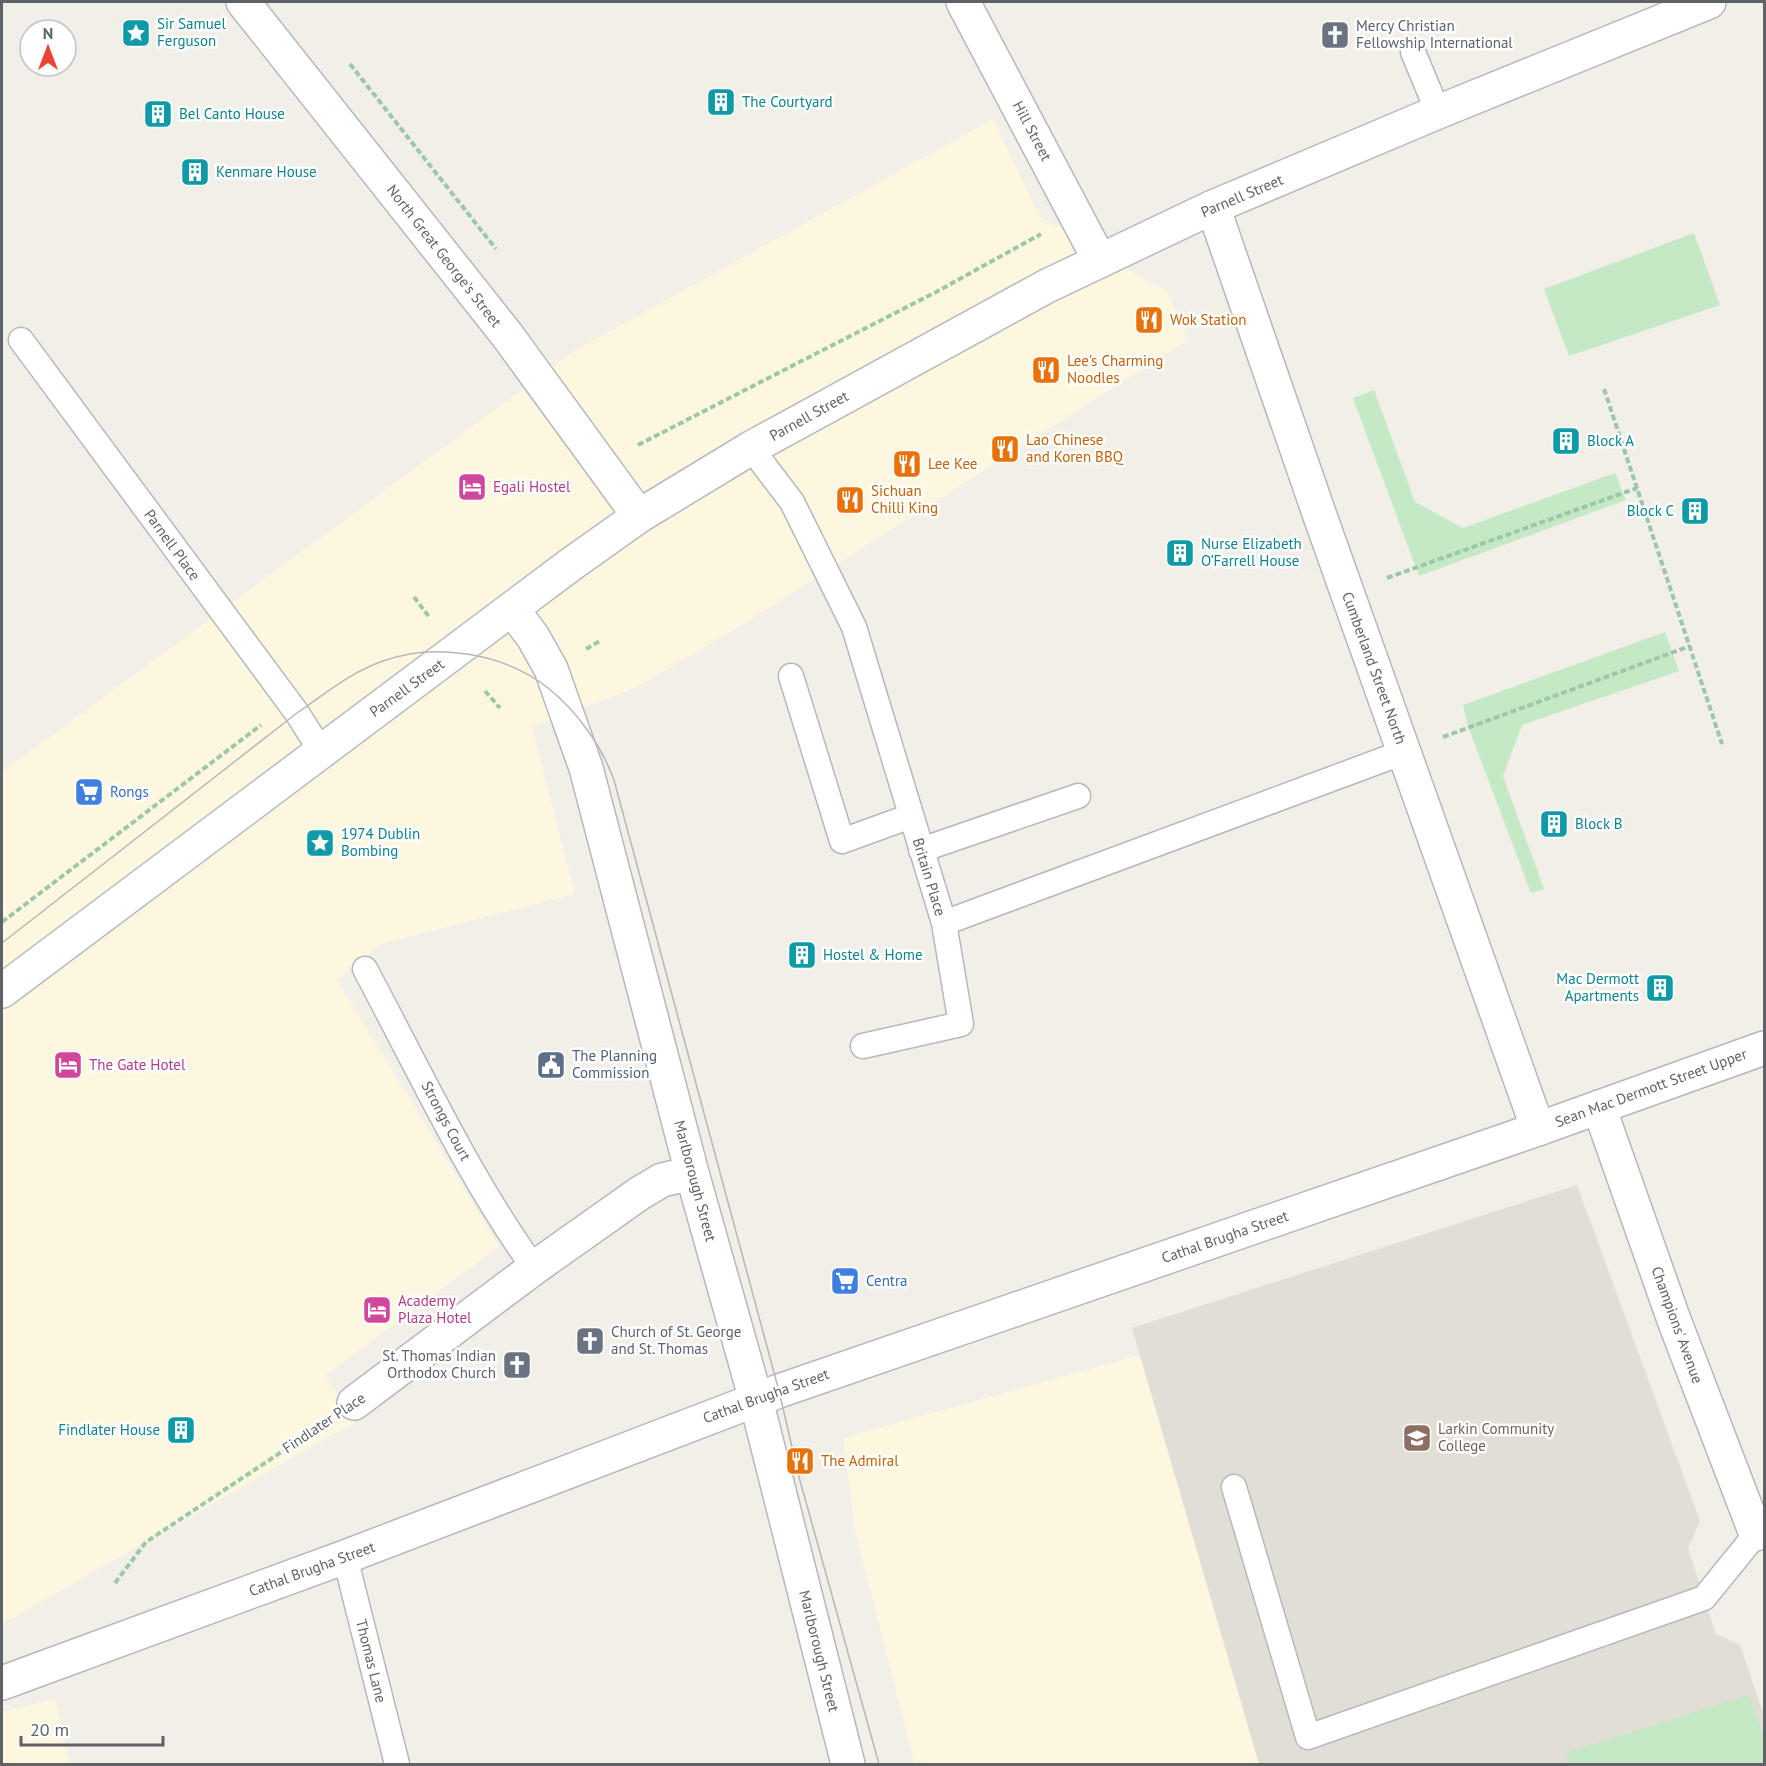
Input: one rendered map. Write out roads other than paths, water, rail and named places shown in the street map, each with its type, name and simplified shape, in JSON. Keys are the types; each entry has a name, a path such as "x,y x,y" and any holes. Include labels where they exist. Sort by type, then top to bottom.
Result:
{"street":[{"name":"North Great George's Street","path":"243,2 507,335 639,516"},
{"name":"Hill Street","path":"963,2 1100,261"},
{"name":"Parnell Street","path":"2,991 570,565 639,516 751,448 1047,286 1213,207 1438,112 1709,2"},
{"name":"Cumberland Street North","path":"1213,207 1347,593 1538,1129"},
{"name":"Marlborough Street","path":"512,609 533,637 550,669 586,768 692,1173 756,1400 848,1764"},
{"name":"Sean Mac Dermott Street Upper","path":"1538,1129 1764,1048"},
{"name":"Champions' Avenue","path":"1599,1107 1674,1320 1760,1532"},
{"name":"Cathal Brugha Street","path":"2,1683 345,1557 756,1400 1538,1129"},
{"name":"Findlater Place","path":"354,1403 534,1268 640,1193 663,1180 692,1173"}],"lane":[{"path":"1413,52 1438,112"},
{"name":"Parnell Place","path":"21,340 297,713 321,751"},
{"name":"Britain Place","path":"751,448 792,502 854,627 944,923 1404,752"},
{"path":"791,676 842,841 911,816"},
{"path":"921,850 1078,796"},
{"path":"863,1046 961,1024 944,923"},
{"name":"Strongs Court","path":"365,969 464,1155 520,1249 534,1268"},
{"path":"1234,1487 1308,1737 1704,1598 1760,1532"},
{"name":"Thomas Lane","path":"345,1557 397,1764"}],"tram line":[{"path":"2,943 297,713 338,684 371,666 403,655 425,652 468,654 511,666 530,676 559,697 595,742 614,780 779,1391 799,1477 879,1764"}],"place":[{"name":"Sir Samuel Ferguson","path":"136,33"},
{"name":"Mercy Christian Fellowship International","path":"1335,35"},
{"name":"The Courtyard","path":"721,102"},
{"name":"Bel Canto House","path":"158,114"},
{"name":"Kenmare House","path":"195,172"},
{"name":"Wok Station","path":"1149,320"},
{"name":"Lee's Charming Noodles","path":"1046,370"},
{"name":"Block A","path":"1566,441"},
{"name":"Lao Chinese and Koren BBQ","path":"1005,449"},
{"name":"Lee Kee","path":"907,464"},
{"name":"Egali Hostel","path":"472,487"},
{"name":"Sichuan Chilli King","path":"850,500"},
{"name":"Block C","path":"1695,511"},
{"name":"Nurse Elizabeth O’Farrell House","path":"1180,553"},
{"name":"Rongs","path":"89,792"},
{"name":"Block B","path":"1554,824"},
{"name":"1974 Dublin Bombing","path":"320,843"},
{"name":"Hostel & Home","path":"802,955"},
{"name":"Mac Dermott Apartments","path":"1660,988"},
{"name":"The Gate Hotel","path":"68,1065"},
{"name":"The Planning Commission","path":"551,1065"},
{"name":"Centra","path":"845,1281"},
{"name":"Academy Plaza Hotel","path":"377,1310"},
{"name":"Church of St. George and St. Thomas","path":"590,1341"},
{"name":"St. Thomas Indian Orthodox Church","path":"517,1365"},
{"name":"Findlater House","path":"181,1430"},
{"name":"Larkin Community College","path":"1417,1438"},
{"name":"The Admiral","path":"800,1461"}]}
